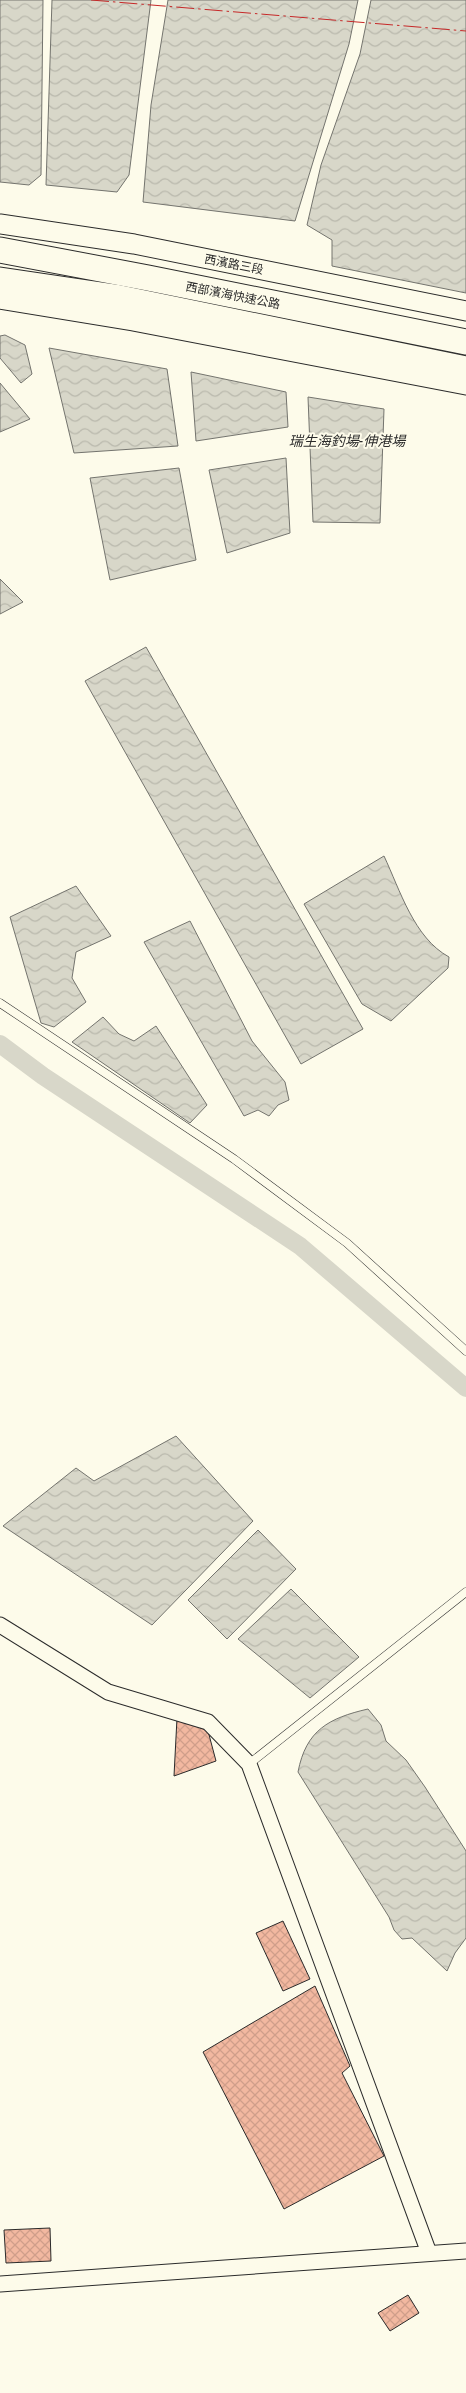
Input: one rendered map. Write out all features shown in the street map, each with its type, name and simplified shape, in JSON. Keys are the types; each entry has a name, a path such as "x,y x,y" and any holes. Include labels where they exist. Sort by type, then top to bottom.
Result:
{"highway":[{"name":"西部濱海快速公路","path":"0,250 466,342"},
{"name":"西部濱海快速公路","path":"0,280 115,298 466,369"}],"street":[{"name":"西濱路三段","path":"0,224 134,244 466,311"},
{"path":"0,299 133,321 466,385"},
{"path":"0,1625 108,1692 208,1722 249,1764 429,2253"},
{"path":"0,2284 466,2250"}],"lane":[{"path":"0,1004 234,1159 347,1243 466,1351"},
{"path":"249,1764 466,1592"}],"water":[{"path":"0,0 43,0 41,175 29,185 0,182"},
{"path":"52,0 151,0 129,175 117,192 46,185"},
{"path":"168,0 358,0 349,44 295,221 143,202 151,105"},
{"path":"371,0 466,0 466,293 332,266 332,240 307,225 321,165 360,54"},
{"path":"5,335 25,345 32,374 21,383 0,358 0,336"},
{"path":"49,348 167,369 178,446 74,453"},
{"path":"191,372 286,392 288,427 196,441"},
{"path":"0,383 30,419 0,432"},
{"name":"瑞生海釣場-伸港場","path":"308,397 384,409 380,523 313,522"},
{"path":"286,458 290,533 227,553 209,470"},
{"path":"179,468 196,560 110,580 90,478"},
{"path":"0,579 23,602 0,614"},
{"path":"146,647 363,1029 301,1064 85,681"},
{"path":"384,856 402,898 417,926 437,949 449,957 448,968 391,1021 362,1004 304,904"},
{"path":"76,886 111,936 76,952 72,978 86,1002 54,1027 41,1023 10,917"},
{"path":"190,921 252,1041 285,1082 289,1100 278,1105 269,1116 258,1110 244,1116 144,942"},
{"path":"103,1017 119,1034 134,1041 156,1026 207,1105 190,1123 72,1042"},
{"path":"176,1436 253,1521 152,1625 3,1526 76,1468 94,1481"},
{"path":"258,1530 296,1569 227,1639 188,1600"},
{"path":"291,1589 359,1657 310,1698 238,1639"},
{"path":"368,1709 381,1725 386,1741 406,1760 466,1851 466,1938 455,1953 447,1971 412,1938 402,1939 394,1930 389,1917 298,1772 307,1746 321,1728 342,1717"}],"building":[{"path":"177,1718 208,1731 216,1761 174,1776"},
{"path":"283,1921 310,1979 283,1991 256,1933"},
{"path":"315,1986 350,2066 342,2073 384,2156 284,2209 203,2052"},
{"path":"50,2228 51,2261 6,2263 4,2230"},
{"path":"408,2295 419,2313 390,2331 378,2313"}],"waterway":[{"path":"0,1044 43,1076 300,1246 466,1388"}],"power":[{"path":"91,0 466,31"}]}
